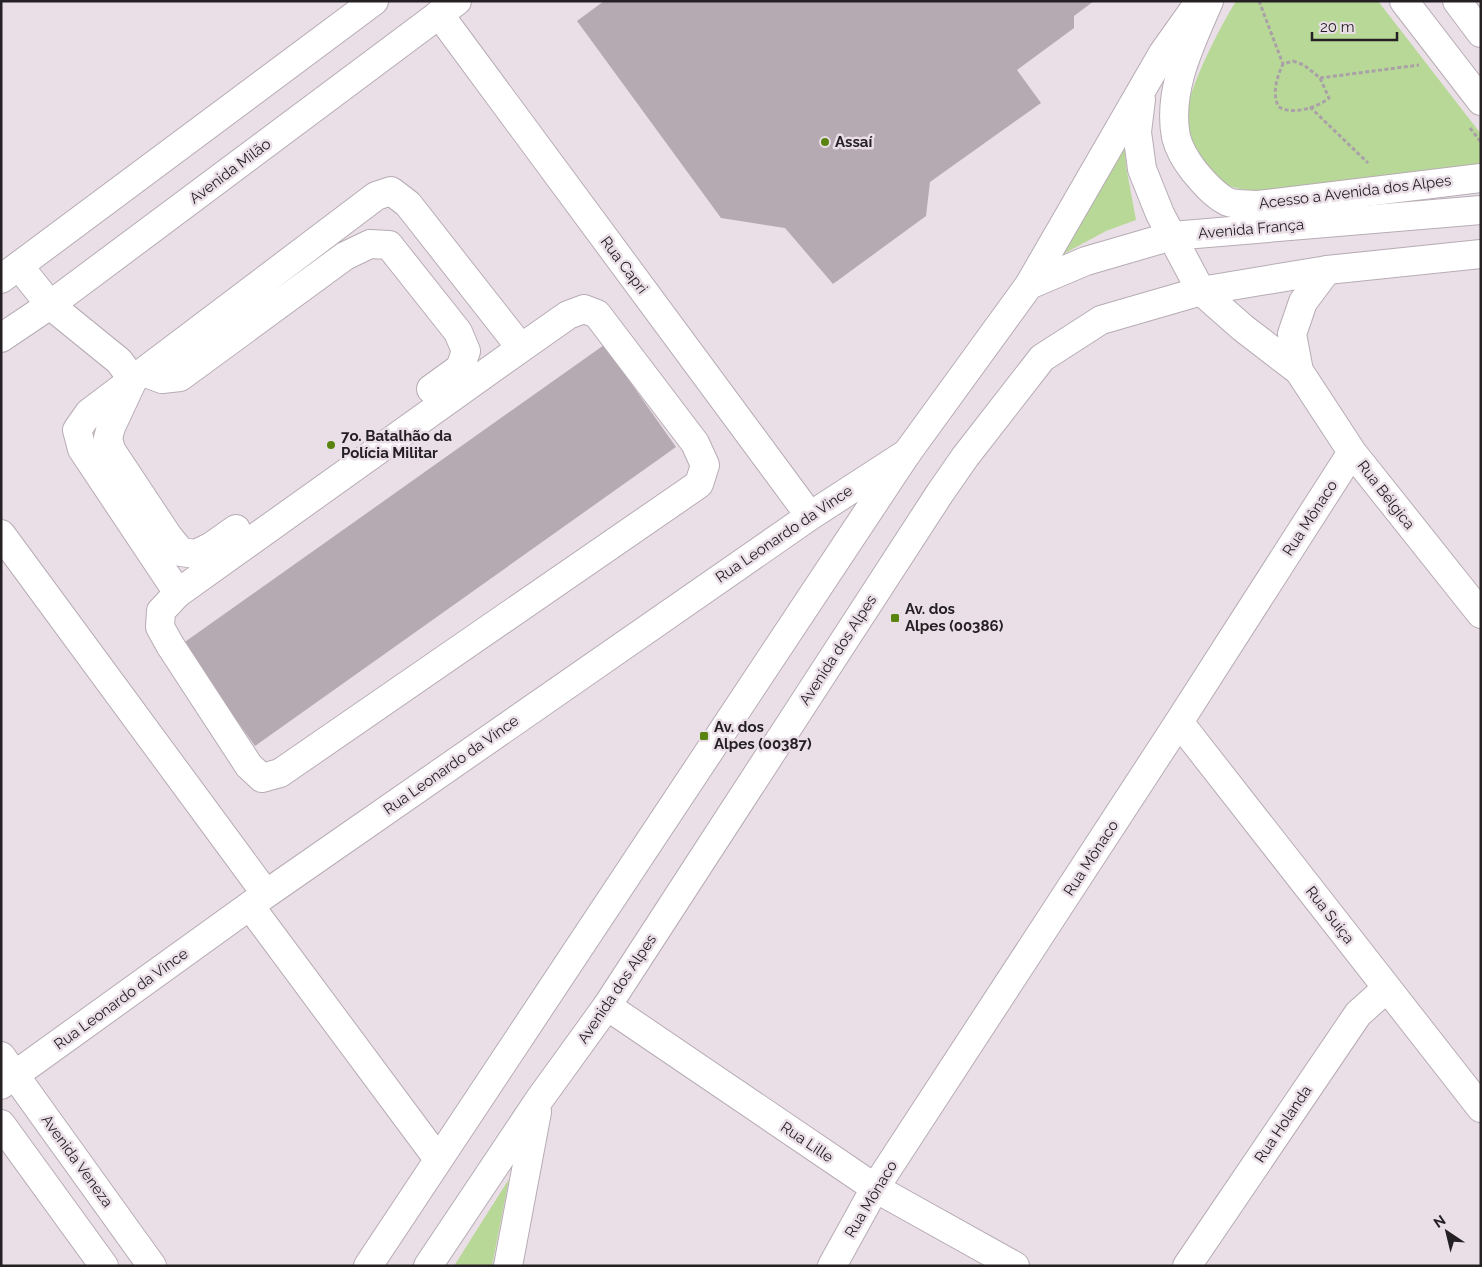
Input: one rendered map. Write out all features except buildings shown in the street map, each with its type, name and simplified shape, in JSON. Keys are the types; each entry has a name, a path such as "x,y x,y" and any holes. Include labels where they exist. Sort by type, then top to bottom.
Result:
{"main road":[{"path":"138,376 110,427 108,438 111,450 168,536 181,552 196,554 212,546 460,368 466,350 458,332 389,245 370,244 345,256 180,377 162,379 138,376 10,272 374,1"},
{"path":"368,1266 907,453 1029,285 1163,53 1200,1"},
{"name":"Acesso a Avenida dos Alpes","path":"1210,1 1190,45 1178,81 1174,109 1176,138 1188,162 1204,184 1229,202 1258,205 1481,178"},
{"path":"1404,1 1481,101"},
{"path":"1457,1 1481,33"},
{"name":"Avenida Milão","path":"1,338 50,305 448,8"},
{"name":"Rua Capri","path":"448,8 810,516"},
{"path":"1142,88 1137,132 1142,169 1160,214 1201,291 1326,270 1481,254"},
{"path":"178,592 82,449 77,430 89,413 376,196 391,191 408,204 520,348"},
{"name":"Avenida França","path":"1029,285 1086,261 1172,236 1481,210"},
{"name":"Rua Bélgica","path":"1299,371 1292,334 1303,302 1326,270"},
{"name":"Rua Bélgica","path":"1201,291 1243,328 1299,371 1352,452 1481,614"},
{"name":"Avenida dos Alpes","path":"428,1266 539,1100 607,1006 940,493 965,457 1042,358 1101,320 1201,291"},
{"path":"584,309 597,314 695,443 705,466 699,484 280,773 262,778 249,766 160,627 161,611 178,592 520,348 568,315 584,309"},
{"name":"Rua Mônaco","path":"832,1266 876,1188 1352,452"},
{"name":"Rua Leonardo da Vince","path":"6,1072 258,900 810,516 907,453"},
{"path":"1,534 438,1159"},
{"name":"Rua Suiça","path":"1179,722 1481,1108"},
{"name":"Rua Holanda","path":"1186,1266 1358,1014 1386,988"},
{"name":"Rua Lille","path":"607,1006 876,1188 1014,1266"},
{"name":"Avenida Veneza","path":"6,1072 152,1266"},
{"path":"508,1266 539,1100"},
{"path":"1,1124 104,1266"}],"path":[{"path":"1259,1 1283,64 1276,85 1275,100 1278,106 1281,109 1288,110 1305,109 1328,98 1320,78 1299,62 1294,61 1283,64"},
{"path":"1320,78 1424,64"},
{"path":"1310,107 1394,188"}],"green space":[{"path":"1236,1 1378,1 1481,134 1481,172 1273,191 1239,188 1228,185 1217,178 1200,158 1194,146 1188,120 1188,107 1195,82 1217,35"},
{"path":"1128,134 1125,152 1126,166 1136,220 1106,231 1056,258"},
{"path":"509,1179 492,1266 454,1266"}],"place":[{"name":"Assaí","path":"825,142"},
{"name":"7o. Batalhão da Polícia Militar","path":"331,445"},
{"name":"Av. dos Alpes (00386)","path":"895,618"},
{"name":"Av. dos Alpes (00387)","path":"704,736"}]}
